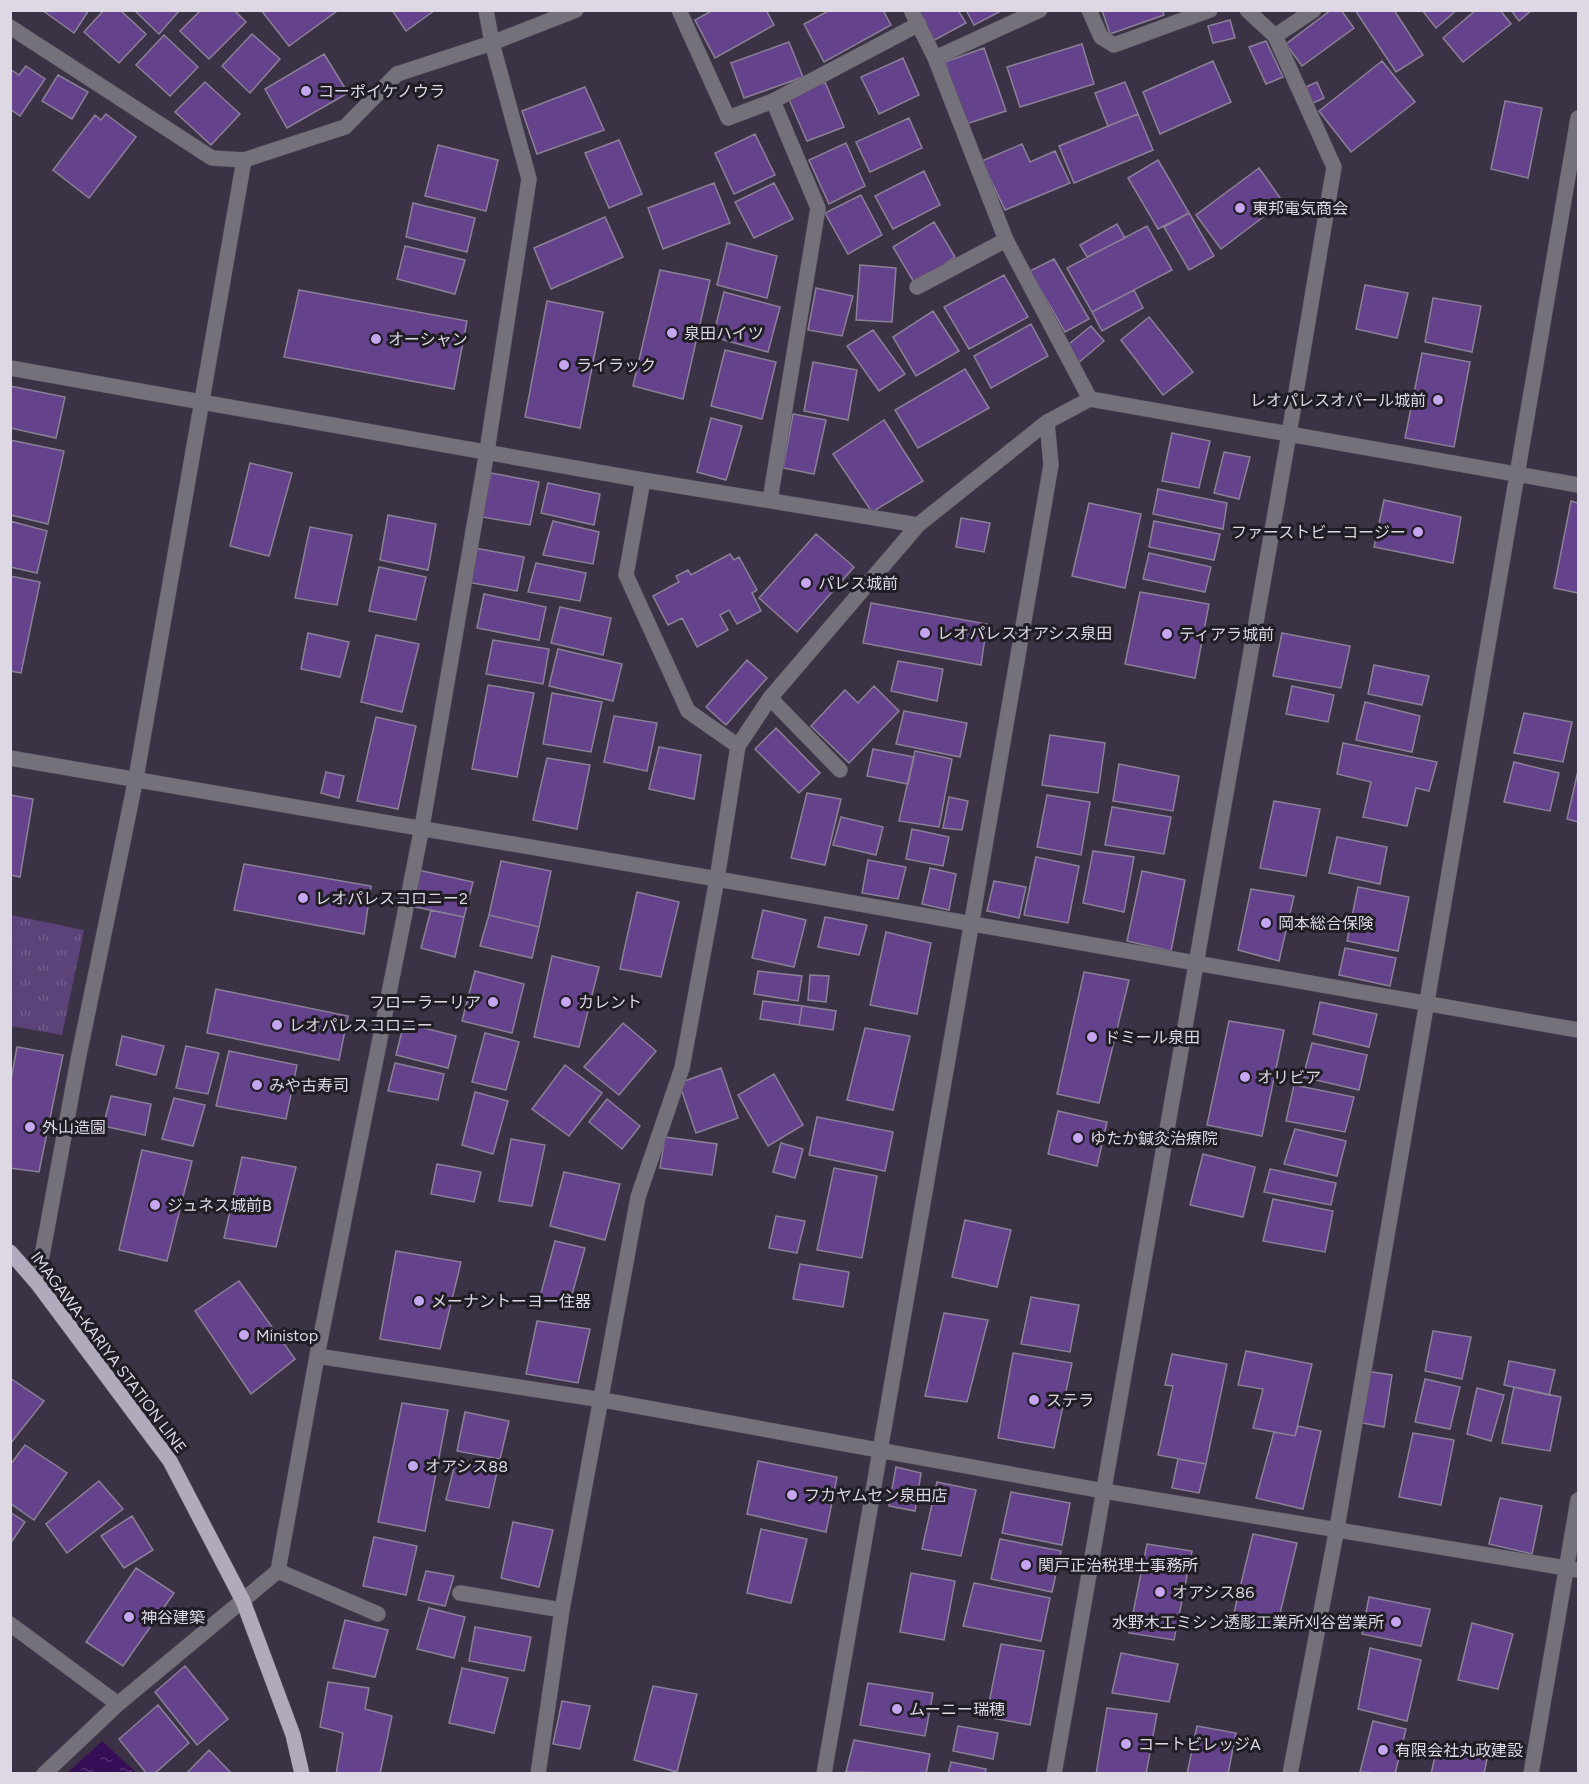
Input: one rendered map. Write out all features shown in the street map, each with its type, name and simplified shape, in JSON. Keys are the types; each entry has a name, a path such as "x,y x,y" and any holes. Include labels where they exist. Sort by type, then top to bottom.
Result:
{"main road":[{"name":"IMAGAWA-KARIYA STATION LINE","path":"12,1257 37,1283 170,1461 243,1601 293,1736 302,1773"}],"street":[{"path":"44,1773 118,1704 278,1571 317,1356 422,827 487,451 529,179 492,43 486,10"},
{"path":"10,27 212,158 244,160 345,127 397,74 492,43 576,10"},
{"path":"679,10 728,118 773,101 919,24"},
{"path":"911,10 935,58 1006,240 1090,399"},
{"path":"935,58 1040,10"},
{"path":"1089,10 1101,37 1114,45 1210,10"},
{"path":"1054,1773 1198,962 1335,166 1275,36 1246,10"},
{"path":"1275,36 1314,10"},
{"path":"770,500 818,208 773,101"},
{"path":"1290,1773 1337,1528 1519,474 1578,118"},
{"path":"37,1283 78,1060 136,778 244,160"},
{"path":"917,287 1006,240"},
{"path":"10,368 202,400 643,480 918,525"},
{"path":"538,1773 562,1610 603,1400 638,1197 682,1068 717,879 738,746 770,698 918,525 1047,422 1090,399 1578,485"},
{"path":"825,1773 1051,465 1047,422"},
{"path":"643,480 626,575 688,711 738,746"},
{"path":"770,698 840,770"},
{"path":"10,758 422,827 1578,1030"},
{"path":"317,1356 603,1400 1104,1491 1573,1569"},
{"path":"1531,1773 1573,1569 1578,1500"},
{"path":"278,1571 378,1614"},
{"path":"460,1593 562,1610"},
{"path":"10,1624 118,1704"}],"green space":[{"path":"11,915 84,930 62,1035 11,1026"}],"water":[{"path":"102,1741 137,1773 67,1773"}],"building":[{"path":"42,10 89,10 74,33"},
{"path":"104,10 120,10 146,34 119,63 84,32"},
{"path":"134,10 180,10 159,34"},
{"path":"201,10 234,10 246,22 209,59 180,31"},
{"path":"261,10 337,10 337,11 289,46"},
{"path":"392,10 435,10 406,31"},
{"path":"713,10 766,10 774,25 715,58 695,20"},
{"path":"830,10 883,10 891,25 824,62 804,24"},
{"path":"912,10 958,10 966,23 929,43"},
{"path":"966,10 1003,10 974,25"},
{"path":"1102,10 1162,10 1164,15 1110,34"},
{"path":"1331,10 1341,10 1354,28 1302,66 1286,44"},
{"path":"1355,10 1394,10 1423,55 1396,72"},
{"path":"1422,10 1457,10 1436,28"},
{"path":"1476,10 1500,10 1511,24 1463,62 1443,38"},
{"path":"1511,10 1532,10 1519,21"},
{"path":"1230,20 1235,38 1213,43 1208,26"},
{"path":"252,34 280,59 250,93 222,66"},
{"path":"164,35 198,67 170,96 136,65"},
{"path":"1266,41 1283,77 1266,84 1249,47"},
{"path":"789,42 803,77 744,98 731,63"},
{"path":"1082,44 1094,84 1020,107 1007,67"},
{"path":"984,48 1006,111 966,124 945,62"},
{"name":"コーポイケノウラ","path":"324,54 348,93 287,128 265,89"},
{"path":"903,58 919,95 879,114 861,77"},
{"path":"1213,61 1231,102 1160,134 1143,92"},
{"path":"1382,61 1415,102 1351,152 1319,111"},
{"path":"26,66 45,79 20,116 10,109 10,69 19,75"},
{"path":"58,75 88,92 72,119 42,101"},
{"path":"205,82 240,114 211,145 175,112"},
{"path":"825,82 844,127 807,141 788,97"},
{"path":"1125,82 1138,114 1108,126 1095,93"},
{"path":"1317,82 1324,98 1313,103 1306,87"},
{"path":"585,87 604,130 537,154 522,111"},
{"path":"1505,101 1542,108 1528,178 1491,169"},
{"path":"106,114 136,137 89,198 53,170 95,115 101,120"},
{"path":"1138,114 1153,150 1074,183 1059,146"},
{"path":"909,118 922,148 870,172 856,142"},
{"path":"755,134 775,175 734,194 715,153"},
{"path":"619,140 642,194 609,208 585,153"},
{"path":"846,143 865,186 829,204 809,160"},
{"path":"1022,144 1030,162 1055,151 1070,183 1005,210 982,161"},
{"path":"438,145 498,160 486,211 425,196"},
{"path":"1158,160 1189,213 1158,229 1128,178"},
{"name":"東邦電気商会","path":"1259,168 1283,202 1221,249 1196,215"},
{"path":"924,171 940,205 893,229 875,196"},
{"path":"714,183 730,223 663,249 648,208"},
{"path":"774,183 793,219 754,238 735,202"},
{"path":"861,195 882,235 848,254 825,213"},
{"path":"413,203 475,218 467,252 406,237"},
{"path":"1189,213 1214,256 1189,270 1164,227"},
{"path":"605,217 623,257 551,289 534,248"},
{"path":"934,222 955,257 915,284 893,247"},
{"path":"1117,224 1125,238 1087,257 1080,245"},
{"path":"1147,226 1172,270 1092,312 1067,268"},
{"path":"727,243 777,256 767,298 717,285"},
{"path":"405,246 465,260 455,294 397,279"},
{"path":"1054,259 1089,319 1065,332 1030,271"},
{"path":"860,265 896,268 892,322 856,320"},
{"name":"泉田ハイツ","path":"660,270 710,280 683,399 633,386"},
{"path":"1004,275 1028,317 969,349 944,307"},
{"path":"1365,285 1408,293 1397,338 1356,329"},
{"path":"816,288 853,296 842,336 808,330"},
{"name":"オーシャン","path":"299,290 467,321 454,389 284,357"},
{"path":"1134,290 1143,308 1102,331 1092,312"},
{"path":"724,292 780,307 768,352 713,337"},
{"path":"1433,298 1481,306 1472,352 1425,342"},
{"name":"ライラック","path":"547,301 603,312 580,428 525,417"},
{"path":"933,311 959,351 916,376 893,337"},
{"path":"1149,317 1193,372 1163,395 1121,340"},
{"path":"1031,324 1048,356 991,388 974,356"},
{"path":"1091,326 1104,341 1077,364 1064,348"},
{"path":"873,330 905,374 879,391 847,346"},
{"path":"725,350 776,362 762,419 711,406"},
{"name":"レオパレスオパール城前","path":"1422,353 1470,362 1454,447 1405,438"},
{"path":"813,362 857,370 848,420 804,411"},
{"path":"965,369 989,408 918,448 895,410"},
{"path":"10,386 65,397 56,438 10,428"},
{"path":"793,414 826,420 814,474 783,468"},
{"path":"711,418 742,426 726,480 697,472"},
{"path":"884,420 923,481 872,512 833,454"},
{"path":"1172,433 1210,441 1199,488 1162,481"},
{"path":"10,440 64,451 48,524 10,515"},
{"path":"1224,452 1250,457 1239,499 1214,493"},
{"path":"250,463 292,473 269,556 230,546"},
{"path":"491,473 539,482 530,525 482,517"},
{"path":"548,483 600,494 594,525 541,513"},
{"path":"1158,489 1227,503 1223,529 1153,514"},
{"name":"ファーストビーコージー","path":"1384,500 1461,517 1453,563 1374,547"},
{"path":"1571,501 1578,503 1578,593 1554,588"},
{"path":"1089,503 1141,514 1125,588 1072,576"},
{"path":"388,515 436,524 428,570 380,560"},
{"path":"961,518 990,523 984,552 956,547"},
{"path":"10,521 47,531 37,573 10,567"},
{"path":"553,521 599,532 593,564 543,555"},
{"path":"1154,521 1220,534 1214,560 1149,547"},
{"path":"310,527 352,535 337,605 295,598"},
{"name":"パレス城前","path":"816,534 854,567 797,632 759,598"},
{"path":"475,548 524,557 517,591 467,582"},
{"path":"1149,553 1211,567 1205,592 1143,579"},
{"path":"730,554 734,560 739,557 757,590 752,593 761,611 737,624 729,610 720,615 728,630 697,647 682,618 668,625 653,596 679,582 676,576 688,570 691,575"},
{"path":"536,563 586,573 580,601 528,592"},
{"path":"379,567 426,577 416,620 369,611"},
{"path":"10,576 40,582 21,673 10,671"},
{"name":"ティアラ城前","path":"1140,592 1209,604 1195,678 1125,664"},
{"path":"484,594 546,607 539,640 477,628"},
{"name":"レオパレスオアシス泉田","path":"871,603 987,624 981,665 863,643"},
{"path":"560,607 611,618 603,655 551,643"},
{"path":"308,633 349,642 340,677 301,669"},
{"path":"1282,633 1350,646 1341,688 1273,676"},
{"path":"376,635 419,644 402,712 361,702"},
{"path":"493,640 549,649 543,684 486,674"},
{"path":"558,649 622,664 613,701 549,686"},
{"path":"747,660 767,678 726,725 706,707"},
{"path":"898,661 943,669 937,701 891,691"},
{"path":"1374,665 1429,676 1422,705 1368,694"},
{"path":"488,685 534,693 517,777 472,769"},
{"path":"874,686 899,711 849,763 811,726 845,690 858,703"},
{"path":"1292,686 1334,695 1328,722 1286,714"},
{"path":"552,693 602,702 591,752 543,744"},
{"path":"1365,702 1420,716 1412,752 1356,740"},
{"path":"904,711 967,723 960,757 896,744"},
{"path":"1524,713 1572,722 1563,762 1514,753"},
{"path":"614,716 657,723 647,771 604,762"},
{"path":"376,717 416,726 398,809 357,801"},
{"path":"776,728 820,773 799,793 755,749"},
{"path":"1050,735 1105,743 1098,793 1042,785"},
{"path":"1343,743 1437,762 1429,791 1416,788 1407,826 1363,817 1371,782 1337,774"},
{"path":"659,747 701,755 694,799 649,789"},
{"path":"873,749 914,757 908,784 867,776"},
{"path":"915,751 952,759 939,827 899,821"},
{"path":"547,758 590,765 577,829 533,820"},
{"path":"1514,762 1559,773 1550,811 1504,802"},
{"path":"1119,764 1179,776 1173,811 1113,801"},
{"path":"1578,771 1578,822 1567,819"},
{"path":"326,772 344,776 339,798 321,793"},
{"path":"807,793 841,799 825,865 791,858"},
{"path":"10,795 33,799 20,877 10,875"},
{"path":"1047,795 1090,802 1081,855 1037,847"},
{"path":"949,797 968,801 962,830 943,828"},
{"path":"1274,801 1320,809 1306,876 1260,868"},
{"path":"1112,807 1171,817 1164,854 1105,845"},
{"path":"841,817 883,827 876,855 833,845"},
{"path":"912,829 949,837 943,866 906,859"},
{"path":"1337,837 1387,847 1380,884 1329,873"},
{"path":"1093,851 1134,857 1124,912 1083,903"},
{"path":"1036,857 1079,866 1068,923 1024,915"},
{"path":"868,860 906,867 898,899 862,893"},
{"path":"501,861 551,871 539,927 489,915"},
{"name":"レオパレスコロニー2","path":"244,864 371,886 364,934 234,910"},
{"path":"930,868 956,874 949,910 922,904"},
{"path":"418,870 473,882 464,917 410,906"},
{"path":"1142,871 1185,880 1171,951 1127,941"},
{"path":"994,881 1026,887 1019,918 987,911"},
{"path":"1358,887 1409,897 1398,951 1347,941"},
{"name":"岡本総合保険","path":"1251,889 1294,896 1279,961 1238,950"},
{"path":"637,892 679,902 661,977 620,969"},
{"path":"431,910 464,917 455,957 421,948"},
{"path":"763,910 806,920 794,967 752,958"},
{"path":"489,915 539,927 532,958 480,946"},
{"path":"825,917 867,925 859,955 818,947"},
{"path":"886,932 931,943 917,1014 870,1005"},
{"path":"1345,948 1396,958 1390,986 1339,975"},
{"name":"カレント","path":"552,956 599,967 579,1047 534,1037"},
{"name":"フローラーリア","path":"475,971 524,984 512,1033 462,1021"},
{"path":"758,971 802,976 798,1001 754,994"},
{"name":"ドミール泉田","path":"1084,972 1129,980 1099,1103 1057,1094"},
{"path":"810,975 829,976 826,1002 808,1000"},
{"name":"レオパレスコロニー","path":"216,989 348,1016 339,1060 207,1033"},
{"path":"763,1001 802,1006 799,1025 760,1019"},
{"path":"1320,1002 1377,1014 1369,1047 1313,1034"},
{"path":"802,1006 836,1011 833,1030 799,1025"},
{"name":"オリビア","path":"1229,1021 1284,1030 1262,1136 1207,1125"},
{"path":"404,1023 456,1036 448,1068 396,1055"},
{"path":"623,1023 656,1051 619,1095 584,1067"},
{"path":"865,1028 910,1036 893,1110 847,1100"},
{"path":"485,1033 519,1042 506,1090 472,1082"},
{"path":"122,1036 164,1046 156,1075 116,1065"},
{"path":"1312,1043 1367,1055 1359,1090 1303,1077"},
{"path":"186,1046 219,1053 208,1094 176,1088"},
{"name":"外山造園","path":"17,1047 63,1055 39,1172 10,1168 10,1085"},
{"name":"みや古寿司","path":"229,1051 297,1065 286,1119 216,1106"},
{"path":"395,1063 444,1074 438,1100 388,1091"},
{"path":"565,1065 602,1093 569,1136 532,1109"},
{"path":"721,1068 738,1118 696,1133 679,1083"},
{"path":"774,1074 803,1125 768,1146 738,1095"},
{"path":"1294,1085 1354,1097 1345,1132 1286,1121"},
{"path":"475,1092 508,1101 493,1154 462,1145"},
{"path":"111,1096 151,1104 145,1135 103,1126"},
{"path":"174,1098 205,1105 193,1146 162,1139"},
{"path":"607,1099 640,1126 622,1149 589,1122"},
{"name":"ゆたか鍼灸治療院","path":"1058,1111 1107,1122 1097,1166 1048,1154"},
{"path":"817,1117 893,1132 885,1171 809,1155"},
{"path":"1295,1129 1346,1141 1337,1176 1284,1164"},
{"path":"665,1137 717,1144 712,1175 660,1168"},
{"path":"511,1139 545,1145 532,1206 499,1201"},
{"path":"781,1143 803,1149 795,1178 773,1172"},
{"name":"ジュネス城前B","path":"142,1150 192,1161 167,1261 119,1250"},
{"path":"1203,1154 1255,1167 1243,1217 1190,1205"},
{"path":"242,1157 296,1167 276,1247 224,1238"},
{"path":"437,1164 481,1172 474,1202 431,1194"},
{"path":"834,1168 877,1176 862,1258 817,1250"},
{"path":"1270,1169 1336,1183 1331,1205 1264,1192"},
{"path":"564,1172 620,1184 605,1240 550,1226"},
{"path":"1273,1199 1333,1211 1325,1252 1263,1241"},
{"path":"776,1216 805,1221 797,1253 769,1248"},
{"path":"965,1220 1011,1230 997,1287 952,1277"},
{"path":"555,1241 585,1248 569,1305 540,1297"},
{"name":"メーナントーヨー住器","path":"396,1251 461,1262 440,1349 380,1339"},
{"path":"800,1264 849,1272 843,1307 793,1299"},
{"name":"Ministop","path":"239,1281 295,1359 251,1394 195,1311"},
{"path":"1031,1297 1079,1305 1070,1352 1021,1344"},
{"path":"944,1313 988,1320 967,1402 925,1396"},
{"path":"537,1321 590,1329 578,1383 526,1374"},
{"path":"1433,1331 1471,1337 1462,1379 1425,1371"},
{"path":"1246,1351 1312,1364 1295,1436 1253,1428 1263,1389 1238,1385"},
{"name":"ステラ","path":"1013,1353 1072,1363 1054,1448 998,1438"},
{"path":"1172,1354 1227,1364 1206,1464 1158,1455 1173,1386 1165,1385"},
{"path":"1509,1361 1555,1370 1549,1395 1504,1385"},
{"path":"1366,1371 1392,1375 1384,1427 1357,1422"},
{"path":"10,1378 44,1401 10,1444"},
{"path":"1425,1379 1460,1387 1450,1429 1415,1422"},
{"path":"1514,1387 1561,1397 1550,1451 1502,1443"},
{"path":"1477,1388 1504,1395 1491,1441 1467,1434"},
{"name":"オアシス88","path":"402,1403 448,1410 425,1531 378,1522"},
{"path":"465,1412 509,1421 500,1459 457,1451"},
{"path":"1298,1426 1321,1431 1303,1509 1256,1498 1274,1432 1295,1436"},
{"path":"1413,1433 1454,1440 1441,1505 1399,1497"},
{"path":"25,1445 67,1473 34,1520 10,1503 10,1465"},
{"path":"456,1459 498,1467 489,1508 446,1500"},
{"path":"1178,1459 1206,1464 1199,1493 1172,1488"},
{"name":"フカヤムセン泉田店","path":"758,1461 837,1477 826,1532 747,1514"},
{"path":"896,1467 921,1473 915,1511 889,1506"},
{"path":"99,1481 123,1509 67,1553 46,1524"},
{"path":"937,1482 976,1490 961,1556 922,1549"},
{"path":"1011,1492 1070,1503 1062,1545 1002,1533"},
{"path":"1500,1498 1542,1506 1532,1554 1489,1544"},
{"path":"10,1512 25,1522 10,1544"},
{"path":"132,1516 153,1550 124,1568 101,1536"},
{"path":"513,1522 553,1530 539,1587 501,1578"},
{"path":"761,1529 807,1539 791,1603 747,1593"},
{"path":"1253,1534 1297,1543 1276,1630 1232,1621"},
{"path":"374,1537 417,1546 406,1595 363,1586"},
{"name":"関戸正治税理士事務所","path":"1000,1539 1061,1551 1052,1592 991,1579"},
{"name":"オアシス86","path":"1147,1544 1192,1551 1174,1640 1129,1633"},
{"name":"神谷建築","path":"136,1568 174,1593 123,1666 86,1642"},
{"path":"426,1571 454,1576 445,1606 418,1600"},
{"path":"911,1573 955,1581 944,1640 900,1632"},
{"path":"974,1583 1050,1598 1041,1641 963,1626"},
{"name":"水野木工ミシン透彫工業所刈谷営業所","path":"1369,1597 1430,1609 1421,1646 1362,1634"},
{"path":"429,1608 465,1617 454,1658 417,1649"},
{"path":"345,1620 388,1630 375,1677 333,1668"},
{"path":"1472,1623 1513,1634 1498,1689 1458,1680"},
{"path":"475,1627 531,1637 524,1671 469,1661"},
{"path":"1001,1644 1044,1651 1030,1725 986,1717"},
{"path":"1370,1648 1421,1660 1407,1721 1358,1709"},
{"path":"1121,1653 1178,1664 1169,1702 1112,1693"},
{"path":"185,1666 228,1719 197,1745 155,1692"},
{"path":"462,1668 508,1678 494,1733 449,1723"},
{"path":"328,1682 369,1688 365,1709 392,1716 380,1774 336,1774 343,1733 320,1727"},
{"name":"ムーニー瑞穂","path":"868,1683 933,1693 925,1736 860,1725"},
{"path":"653,1686 697,1694 677,1772 634,1760"},
{"path":"562,1701 590,1706 580,1749 553,1744"},
{"path":"158,1705 189,1743 154,1774 147,1774 119,1739"},
{"name":"コートビレッジA","path":"1107,1708 1157,1714 1146,1774 1096,1774"},
{"name":"有限会社丸政建設","path":"1373,1721 1406,1729 1395,1774 1360,1772"},
{"path":"958,1726 998,1733 993,1759 953,1751"},
{"path":"1197,1726 1236,1733 1228,1774 1187,1774"},
{"path":"854,1740 930,1754 926,1774 846,1772"},
{"path":"1437,1747 1487,1759 1484,1774 1431,1774"},
{"path":"209,1750 232,1774 186,1774"},
{"path":"951,1762 986,1769 985,1774 948,1774"}],"place":[{"name":"コーポイケノウラ","path":"306,91"},
{"name":"東邦電気商会","path":"1240,208"},
{"name":"泉田ハイツ","path":"672,333"},
{"name":"オーシャン","path":"376,339"},
{"name":"ライラック","path":"564,365"},
{"name":"レオパレスオパール城前","path":"1438,400"},
{"name":"ファーストビーコージー","path":"1418,532"},
{"name":"パレス城前","path":"806,583"},
{"name":"レオパレスオアシス泉田","path":"925,633"},
{"name":"ティアラ城前","path":"1167,634"},
{"name":"レオパレスコロニー2","path":"303,898"},
{"name":"岡本総合保険","path":"1266,923"},
{"name":"フローラーリア","path":"493,1002"},
{"name":"カレント","path":"566,1002"},
{"name":"レオパレスコロニー","path":"277,1025"},
{"name":"ドミール泉田","path":"1092,1037"},
{"name":"オリビア","path":"1245,1077"},
{"name":"みや古寿司","path":"257,1085"},
{"name":"外山造園","path":"30,1127"},
{"name":"ゆたか鍼灸治療院","path":"1078,1138"},
{"name":"ジュネス城前B","path":"155,1205"},
{"name":"メーナントーヨー住器","path":"419,1301"},
{"name":"Ministop","path":"244,1335"},
{"name":"ステラ","path":"1034,1400"},
{"name":"オアシス88","path":"413,1466"},
{"name":"フカヤムセン泉田店","path":"792,1495"},
{"name":"関戸正治税理士事務所","path":"1026,1565"},
{"name":"オアシス86","path":"1160,1592"},
{"name":"神谷建築","path":"129,1617"},
{"name":"水野木工ミシン透彫工業所刈谷営業所","path":"1396,1622"},
{"name":"ムーニー瑞穂","path":"897,1709"},
{"name":"コートビレッジA","path":"1126,1744"},
{"name":"有限会社丸政建設","path":"1383,1750"}]}
